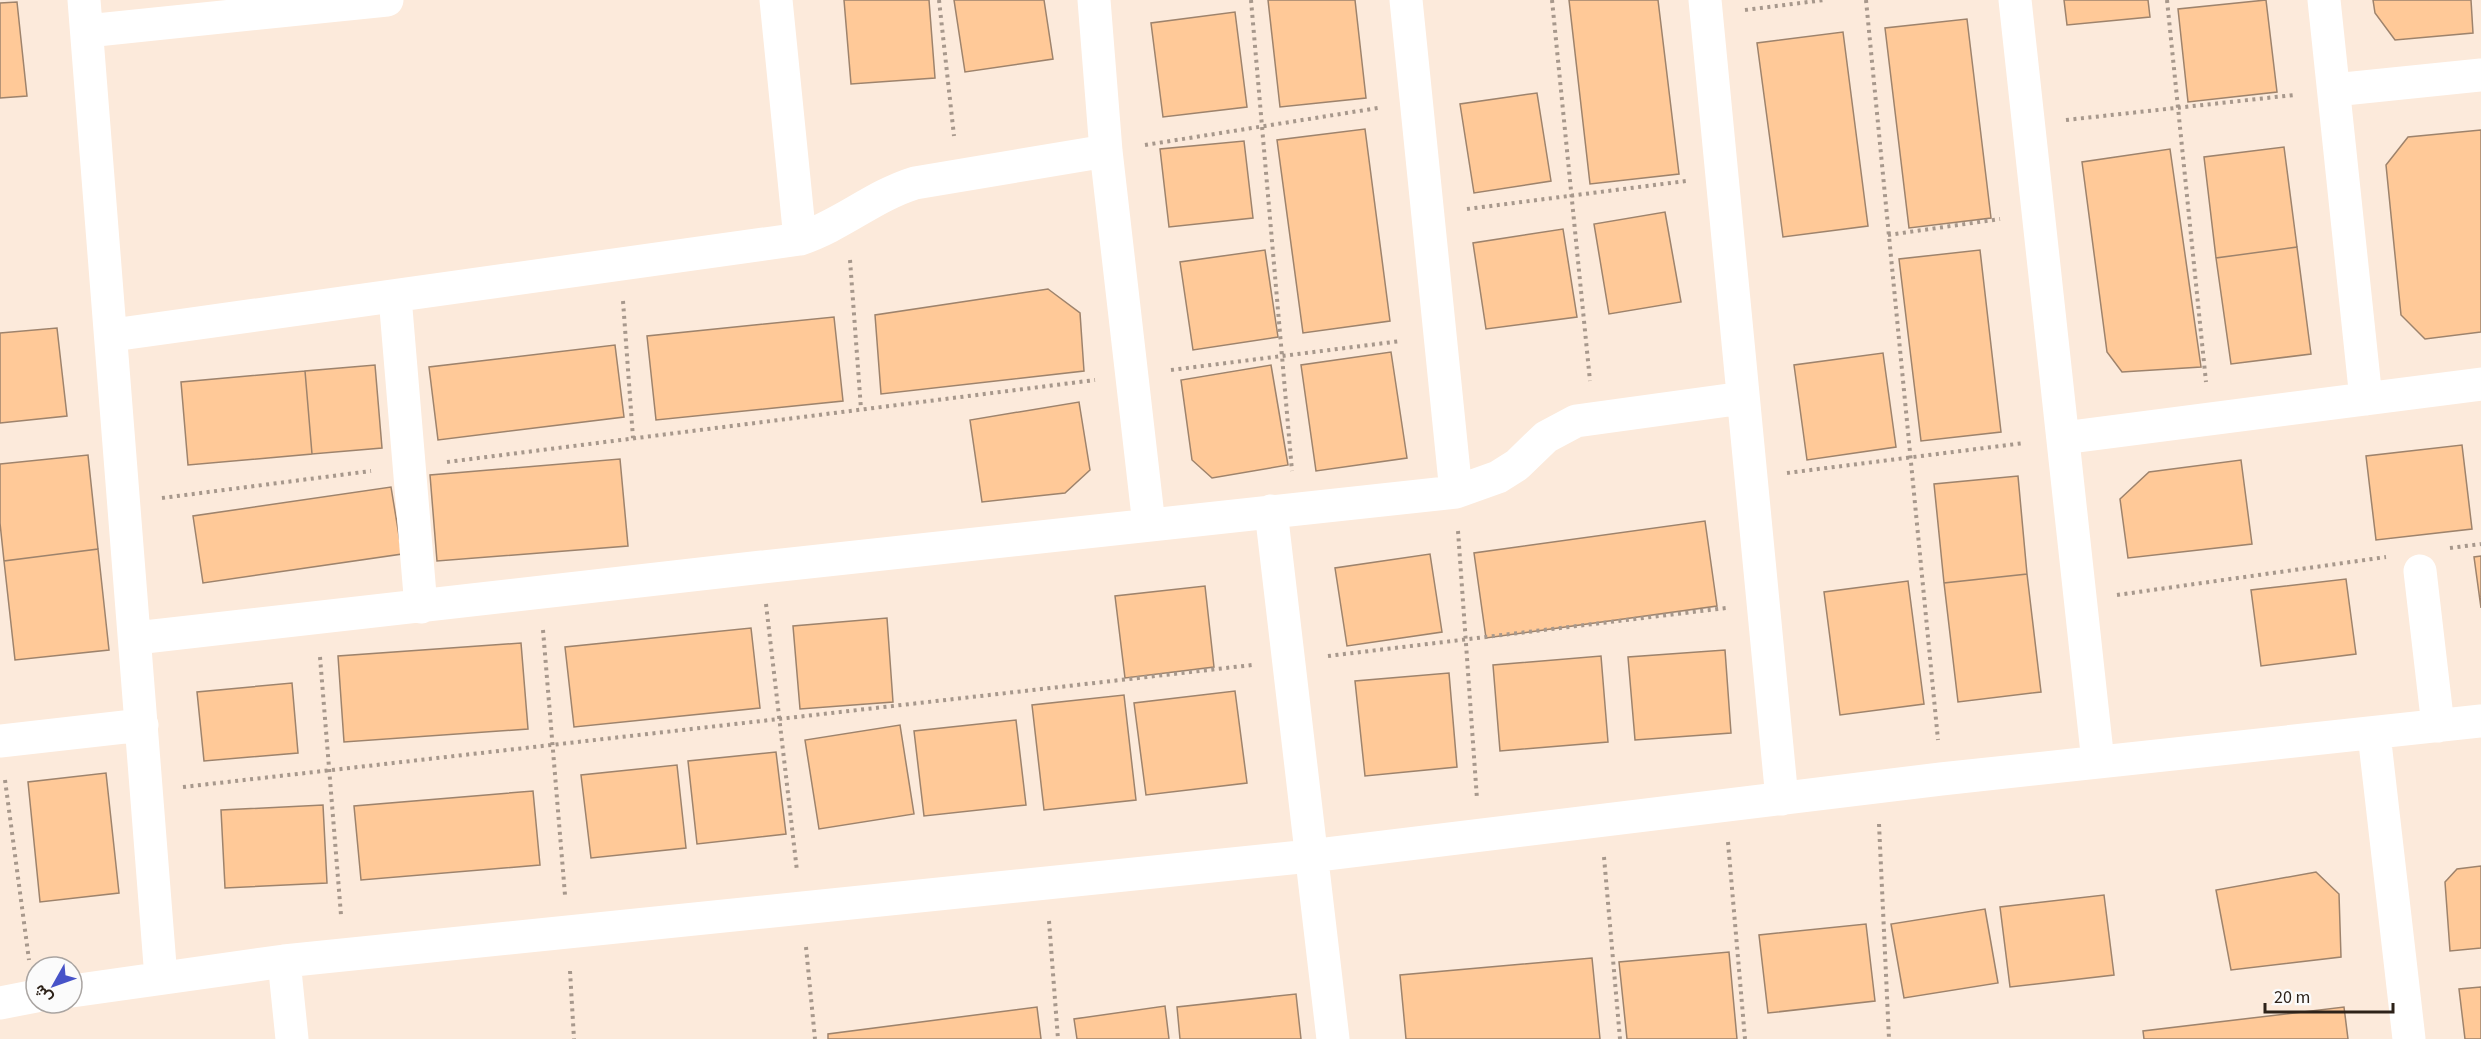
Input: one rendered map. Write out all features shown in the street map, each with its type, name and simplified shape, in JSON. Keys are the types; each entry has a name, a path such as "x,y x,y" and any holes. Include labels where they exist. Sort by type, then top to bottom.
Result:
{"street":[{"path":"161,978 86,15 387,0"},
{"path":"776,0 800,239"},
{"path":"1094,0 1106,151 1149,525"},
{"path":"1406,0 1456,492"},
{"path":"2015,0 2098,762"},
{"path":"2324,0 2366,399"},
{"path":"1705,7 1782,799"},
{"path":"2334,90 2481,75"},
{"path":"112,335 800,239 847,219 867,202 890,190 915,183 1106,151"},
{"path":"395,297 421,607"},
{"path":"2062,438 2481,384"},
{"path":"136,638 1456,492 1498,477 1560,427 1594,417 1743,398"},
{"path":"1283,510 1288,661 1333,1039"},
{"path":"2418,559 2438,726"},
{"path":"84,989 284,961 1310,856 1877,787 2481,721"},
{"path":"0,741 142,725"},
{"path":"2374,734 2409,1039"},
{"path":"284,961 292,1039"},
{"path":"0,1004 24,999"}],"path":[{"path":"939,0 958,176"},
{"path":"1251,0 1282,356 1283,510"},
{"path":"1552,0 1594,417"},
{"path":"1705,7 1824,0"},
{"path":"1866,0 1941,780"},
{"path":"2167,0 2209,419"},
{"path":"2027,125 2334,90"},
{"path":"1106,151 1416,102"},
{"path":"1428,214 1722,177"},
{"path":"1888,235 2037,214"},
{"path":"847,219 861,409"},
{"path":"621,265 633,438"},
{"path":"125,502 1440,336"},
{"path":"1751,477 2062,438"},
{"path":"1456,492 1479,835"},
{"path":"2080,600 2418,559 2481,544"},
{"path":"762,567 815,1039"},
{"path":"540,593 568,933 574,1039"},
{"path":"147,792 1466,641 1763,603"},
{"path":"317,619 344,955"},
{"path":"5,777 29,955"},
{"path":"1877,787 1889,1039"},
{"path":"1725,806 1745,1039"},
{"path":"1601,821 1620,1039"},
{"path":"1046,884 1058,1039"}],"building":[{"path":"844,0 929,0 935,78 851,84"},
{"path":"954,0 1044,0 1053,59 965,72"},
{"path":"1268,0 1355,0 1366,98 1280,107"},
{"path":"1569,0 1658,0 1679,174 1590,184"},
{"path":"2064,0 2148,0 2150,17 2067,25"},
{"path":"2266,0 2277,92 2188,102 2178,9"},
{"path":"2373,0 2471,0 2473,33 2395,40 2375,13"},
{"path":"17,2 27,96 0,98 0,3"},
{"path":"1235,12 1247,107 1163,117 1151,23"},
{"path":"1967,19 1991,218 1909,228 1885,28"},
{"path":"1843,32 1868,226 1783,237 1757,43"},
{"path":"1537,93 1551,181 1474,193 1460,104"},
{"path":"1365,129 1390,321 1303,333 1277,140"},
{"path":"2481,130 2481,332 2425,339 2401,315 2386,165 2408,137"},
{"path":"1244,141 1253,218 1169,227 1160,149"},
{"path":"2284,147 2297,247 2216,258 2204,157"},
{"path":"2170,149 2201,367 2122,372 2107,352 2082,162"},
{"path":"1665,212 1681,302 1609,314 1594,224"},
{"path":"1563,229 1577,317 1486,329 1473,243"},
{"path":"2297,247 2311,354 2231,364 2216,258"},
{"path":"1265,250 1278,337 1193,350 1180,262"},
{"path":"1980,250 2001,432 1921,441 1899,259"},
{"path":"1048,289 1080,313 1084,371 881,394 875,315"},
{"path":"834,317 843,401 656,420 647,336"},
{"path":"57,328 67,416 0,423 0,333"},
{"path":"615,345 624,417 438,440 429,367"},
{"path":"1391,352 1407,458 1316,471 1301,365"},
{"path":"1883,353 1896,447 1807,460 1794,365"},
{"path":"375,365 382,448 312,454 305,371"},
{"path":"1271,365 1288,465 1212,478 1192,460 1181,380"},
{"path":"305,371 312,454 188,465 181,382"},
{"path":"1079,402 1090,470 1065,493 982,502 970,420"},
{"path":"2462,445 2472,529 2376,540 2366,456"},
{"path":"88,455 98,549 4,561 0,523 0,464"},
{"path":"620,459 628,546 437,561 430,475"},
{"path":"2241,460 2252,544 2128,558 2120,499 2149,472"},
{"path":"2018,476 2027,574 1944,583 1934,484"},
{"path":"391,487 402,554 203,583 193,516"},
{"path":"1705,521 1717,606 1486,638 1474,553"},
{"path":"98,549 109,650 15,660 4,561"},
{"path":"1430,554 1442,632 1347,646 1335,568"},
{"path":"2481,556 2481,608 2474,557"},
{"path":"2027,574 2041,692 1958,702 1944,583"},
{"path":"2346,579 2356,654 2261,666 2251,590"},
{"path":"1908,581 1924,704 1840,715 1824,592"},
{"path":"1205,586 1214,667 1125,678 1115,596"},
{"path":"887,618 893,702 800,709 793,626"},
{"path":"751,628 760,708 574,727 565,647"},
{"path":"521,643 528,729 344,742 338,656"},
{"path":"1725,650 1731,733 1635,740 1628,657"},
{"path":"1601,656 1608,742 1500,751 1493,665"},
{"path":"1449,673 1457,767 1365,776 1355,681"},
{"path":"292,683 298,753 204,761 197,692"},
{"path":"1235,691 1247,783 1146,795 1134,703"},
{"path":"1124,695 1136,800 1044,810 1032,705"},
{"path":"1016,720 1026,805 924,816 914,731"},
{"path":"900,725 914,814 819,829 805,740"},
{"path":"776,752 786,834 697,844 688,761"},
{"path":"677,765 686,848 591,858 581,775"},
{"path":"106,773 119,893 40,902 28,782"},
{"path":"533,791 540,865 361,880 354,806"},
{"path":"323,805 327,883 225,888 221,810"},
{"path":"2481,866 2481,948 2450,951 2445,882 2457,869"},
{"path":"2316,872 2339,894 2341,957 2231,970 2216,890"},
{"path":"2104,895 2114,975 2010,987 2000,907"},
{"path":"1985,909 1998,983 1904,998 1891,924"},
{"path":"1866,924 1875,1001 1768,1013 1759,935"},
{"path":"1729,952 1737,1039 1627,1039 1619,962"},
{"path":"1592,958 1600,1039 1406,1039 1400,975"},
{"path":"2481,987 2481,1039 2465,1039 2459,989"},
{"path":"1296,994 1301,1039 1180,1039 1177,1007"},
{"path":"1165,1006 1169,1039 1077,1039 1074,1019"},
{"path":"1037,1007 1041,1039 828,1039 828,1034"},
{"path":"2344,1007 2348,1039 2144,1039 2143,1031"}]}
